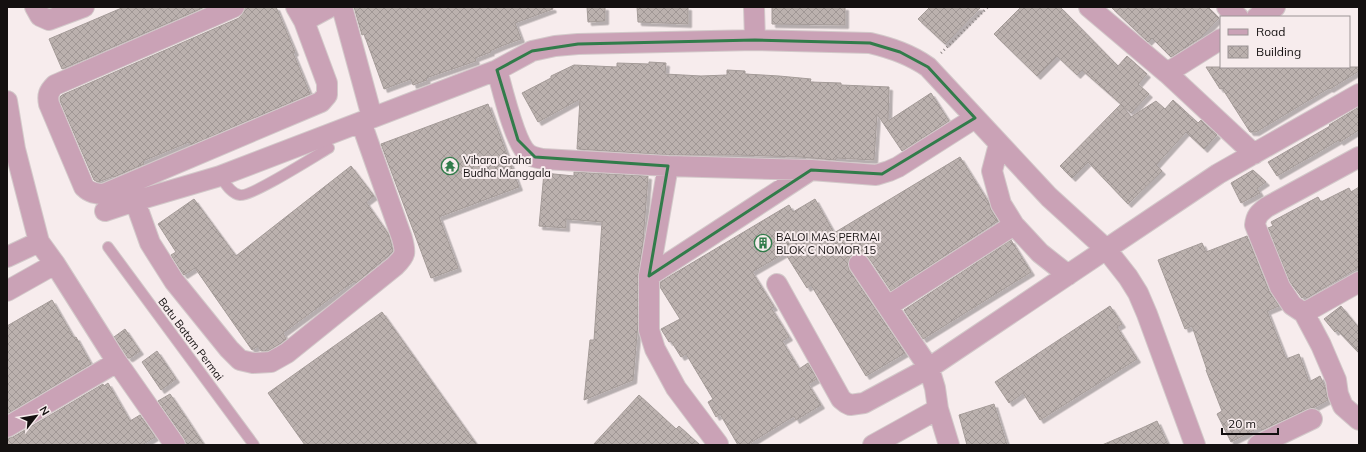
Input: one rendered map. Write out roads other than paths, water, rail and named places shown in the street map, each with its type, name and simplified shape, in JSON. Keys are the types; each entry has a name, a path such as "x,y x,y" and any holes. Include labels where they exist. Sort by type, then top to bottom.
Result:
{"street":[{"path":"35,7 40,16 52,20 84,7"},
{"path":"234,7 55,85 51,89 48,98 49,104 84,187 89,192 104,194 321,102 327,95 327,83 300,14 330,7"},
{"path":"135,201 150,243 174,281 229,349 240,360 253,363 271,362 286,353 395,266 403,258 405,250 366,120 342,7"},
{"path":"754,7 755,40"},
{"path":"1089,7 1167,73 1254,154"},
{"path":"1227,7 1237,16"},
{"path":"1259,16 1275,7"},
{"path":"104,211 220,176 497,70 532,51 578,44 755,40 870,43 916,58 928,67 1048,197 1106,249 1128,277 1138,293 1195,445"},
{"path":"1167,73 1220,40"},
{"path":"497,70 518,140 528,153 535,158 668,166 811,170 876,175 898,167 974,118"},
{"path":"777,284 841,400 850,404 864,403 929,368 1218,174 1359,94"},
{"path":"7,101 11,150 40,242 166,442"},
{"path":"999,144 992,171 1000,204 1014,225 1040,252 1068,275"},
{"path":"1359,157 1267,207 1260,212 1256,218 1255,225 1280,287 1292,305 1304,313 1322,345 1336,380 1338,394 1343,406 1359,420"},
{"path":"668,166 649,276 649,330 655,349 676,388 718,444"},
{"path":"649,276 811,170"},
{"path":"888,306 1014,225"},
{"path":"7,257 40,242"},
{"path":"7,291 55,264"},
{"path":"859,264 929,368 935,388 938,409 949,445"},
{"path":"1304,313 1355,290"},
{"path":"7,427 117,362"},
{"path":"874,445 938,409"},
{"path":"1258,445 1312,419"}],"lane":[{"path":"220,176 233,192 238,195 243,195 269,183 329,148"},
{"name":"Batu Batam Permai","path":"108,247 254,445"}],"place":[{"name":"Vihara Graha Budha Manggala","path":"450,166"},
{"name":"BALOI MAS PERMAI BLOK C NOMOR 15","path":"763,243"}]}
